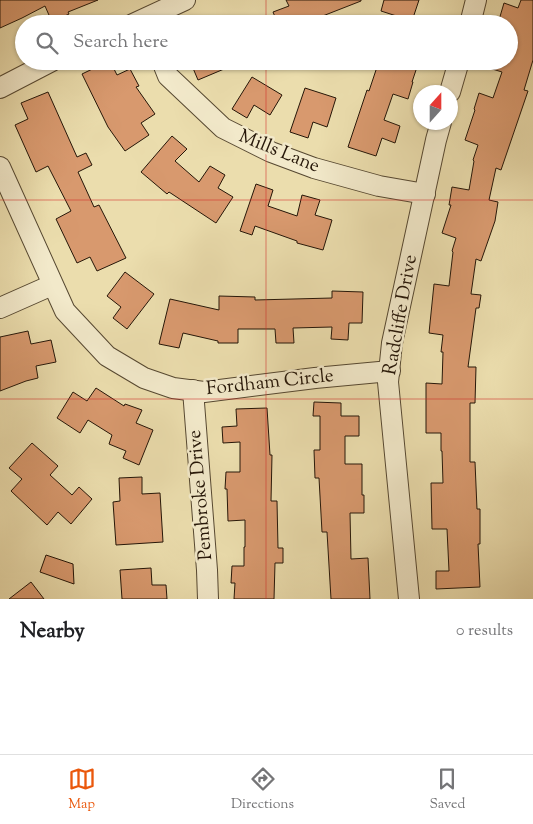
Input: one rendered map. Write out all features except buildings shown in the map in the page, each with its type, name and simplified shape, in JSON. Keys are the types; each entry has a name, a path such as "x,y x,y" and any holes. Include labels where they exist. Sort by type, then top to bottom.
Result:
{"street":[{"path":"156,15 185,0"},
{"path":"472,15 476,0"},
{"path":"0,88 35,70"},
{"name":"Mills Lane","path":"166,70 168,76 223,128 271,152 314,168 379,186 424,194"},
{"path":"452,85 456,70"},
{"name":"Radcliffe Drive","path":"409,599 388,382 392,343 439,130"},
{"name":"Fordham Circle","path":"0,167 65,311 107,356 144,378 173,388 204,392 390,371"},
{"path":"0,308 52,284"},
{"name":"Pembroke Drive","path":"193,390 208,570 208,599"}]}
